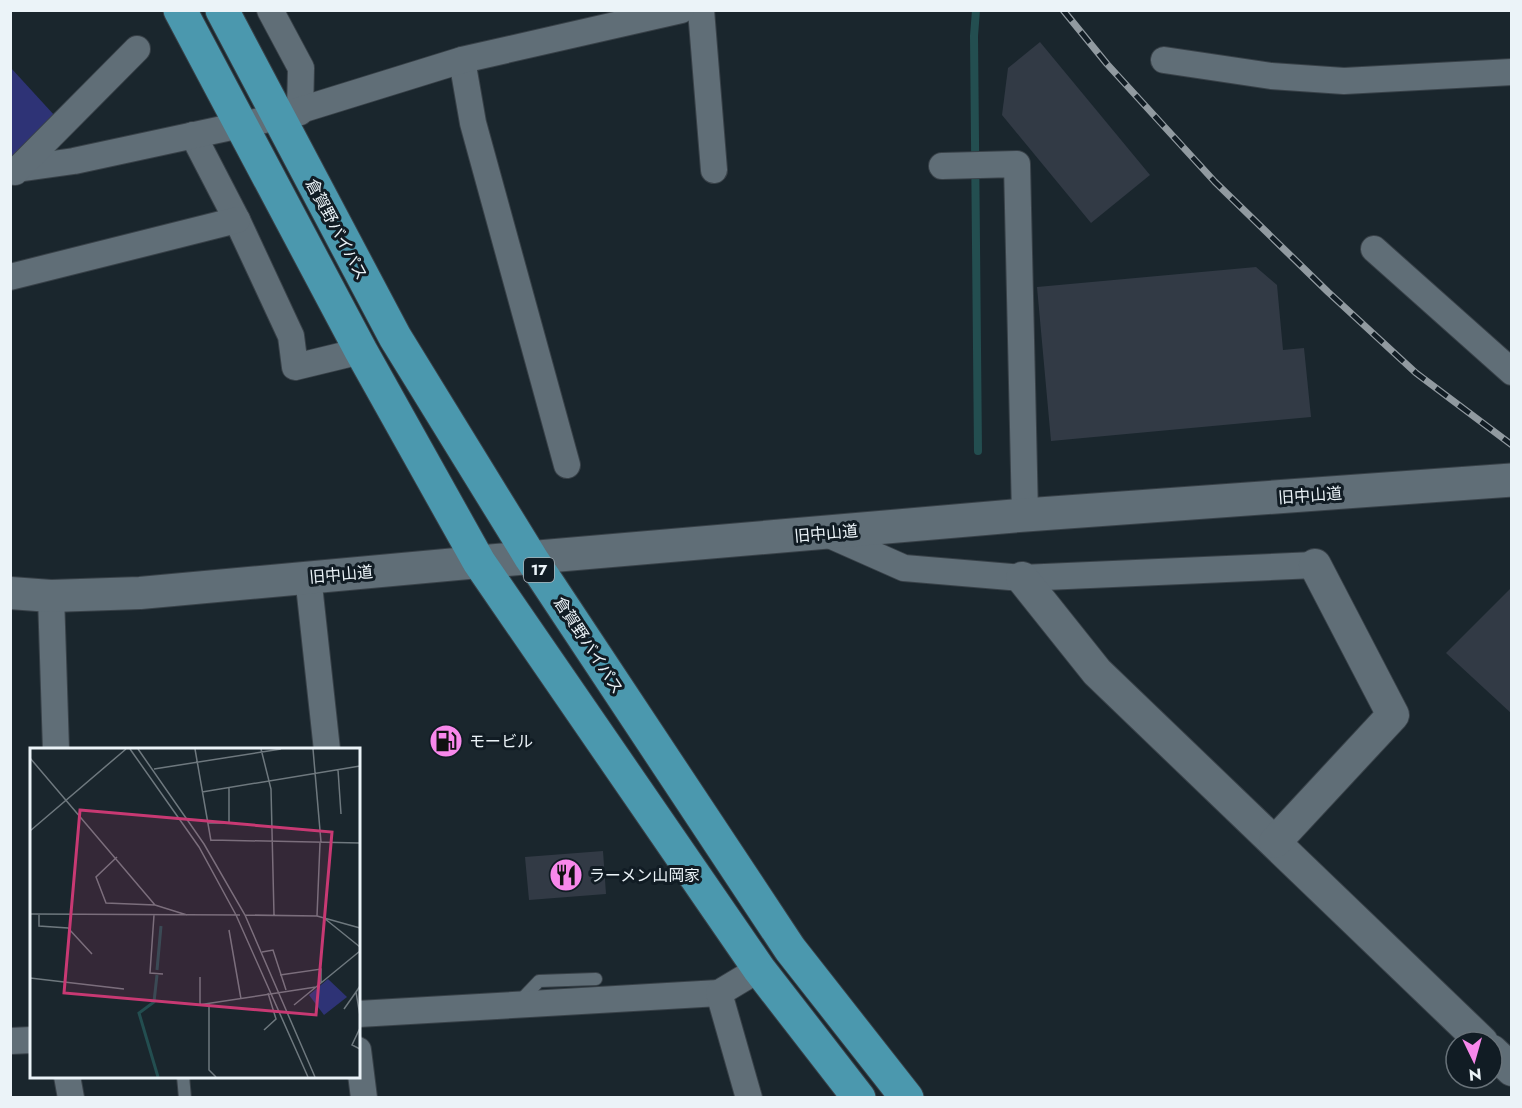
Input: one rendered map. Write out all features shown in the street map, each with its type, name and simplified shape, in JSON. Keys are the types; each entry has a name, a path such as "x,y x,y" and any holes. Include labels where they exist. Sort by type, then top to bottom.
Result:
{"highway":[{"path":"180,10 361,351 479,562 759,969 859,1098"},
{"name":"倉賀野バイパス","path":"222,10 289,114 395,337 531,558 790,949 907,1098"}],"main road":[{"name":"旧中山道","path":"479,562 1025,515 1512,480"}],"street":[{"path":"270,10 302,68 289,114"},
{"path":"14,173 289,114 462,60 646,15 681,10"},
{"path":"701,10 714,170"},
{"path":"14,173 138,49"},
{"path":"462,60 473,123 567,465"},
{"path":"1164,60 1271,76 1344,81 1512,72"},
{"path":"193,135 237,220 291,336 295,367 361,351"},
{"path":"952,166 1017,164 1025,515"},
{"path":"10,277 237,220"},
{"path":"1374,249 1512,372"},
{"path":"825,533 904,568 1022,578 1315,565 1393,716 1275,842"},
{"name":"旧中山道","path":"51,596 140,593 479,562"},
{"path":"308,576 327,748"},
{"path":"1022,578 1097,672 1470,1030"},
{"path":"10,593 51,596 56,748"},
{"path":"360,1014 719,993 759,969"},
{"path":"719,993 741,1097"},
{"path":"10,1041 30,1040"},
{"path":"360,1066 364,1098"},
{"path":"67,1078 70,1098"}],"lane":[{"path":"517,1004 539,981 596,978"},
{"path":"183,1078 185,1098"}],"shaded area":[{"path":"11,68 55,116 11,161"}],"building":[{"path":"1040,42 1150,175 1091,223 1002,115 1008,68"},
{"path":"1256,267 1277,285 1283,350 1304,348 1311,417 1051,441 1037,287"},
{"path":"1512,587 1512,714 1446,653"},
{"name":"ラーメン山岡家","path":"603,851 606,894 529,900 525,857"}],"waterway":[{"path":"976,10 974,36 978,451"}],"railway":[{"path":"1063,10 1107,64 1215,182 1328,292 1416,373 1512,445"}],"place":[{"name":"モービル","path":"446,741"},
{"name":"ラーメン山岡家","path":"566,875"}]}
